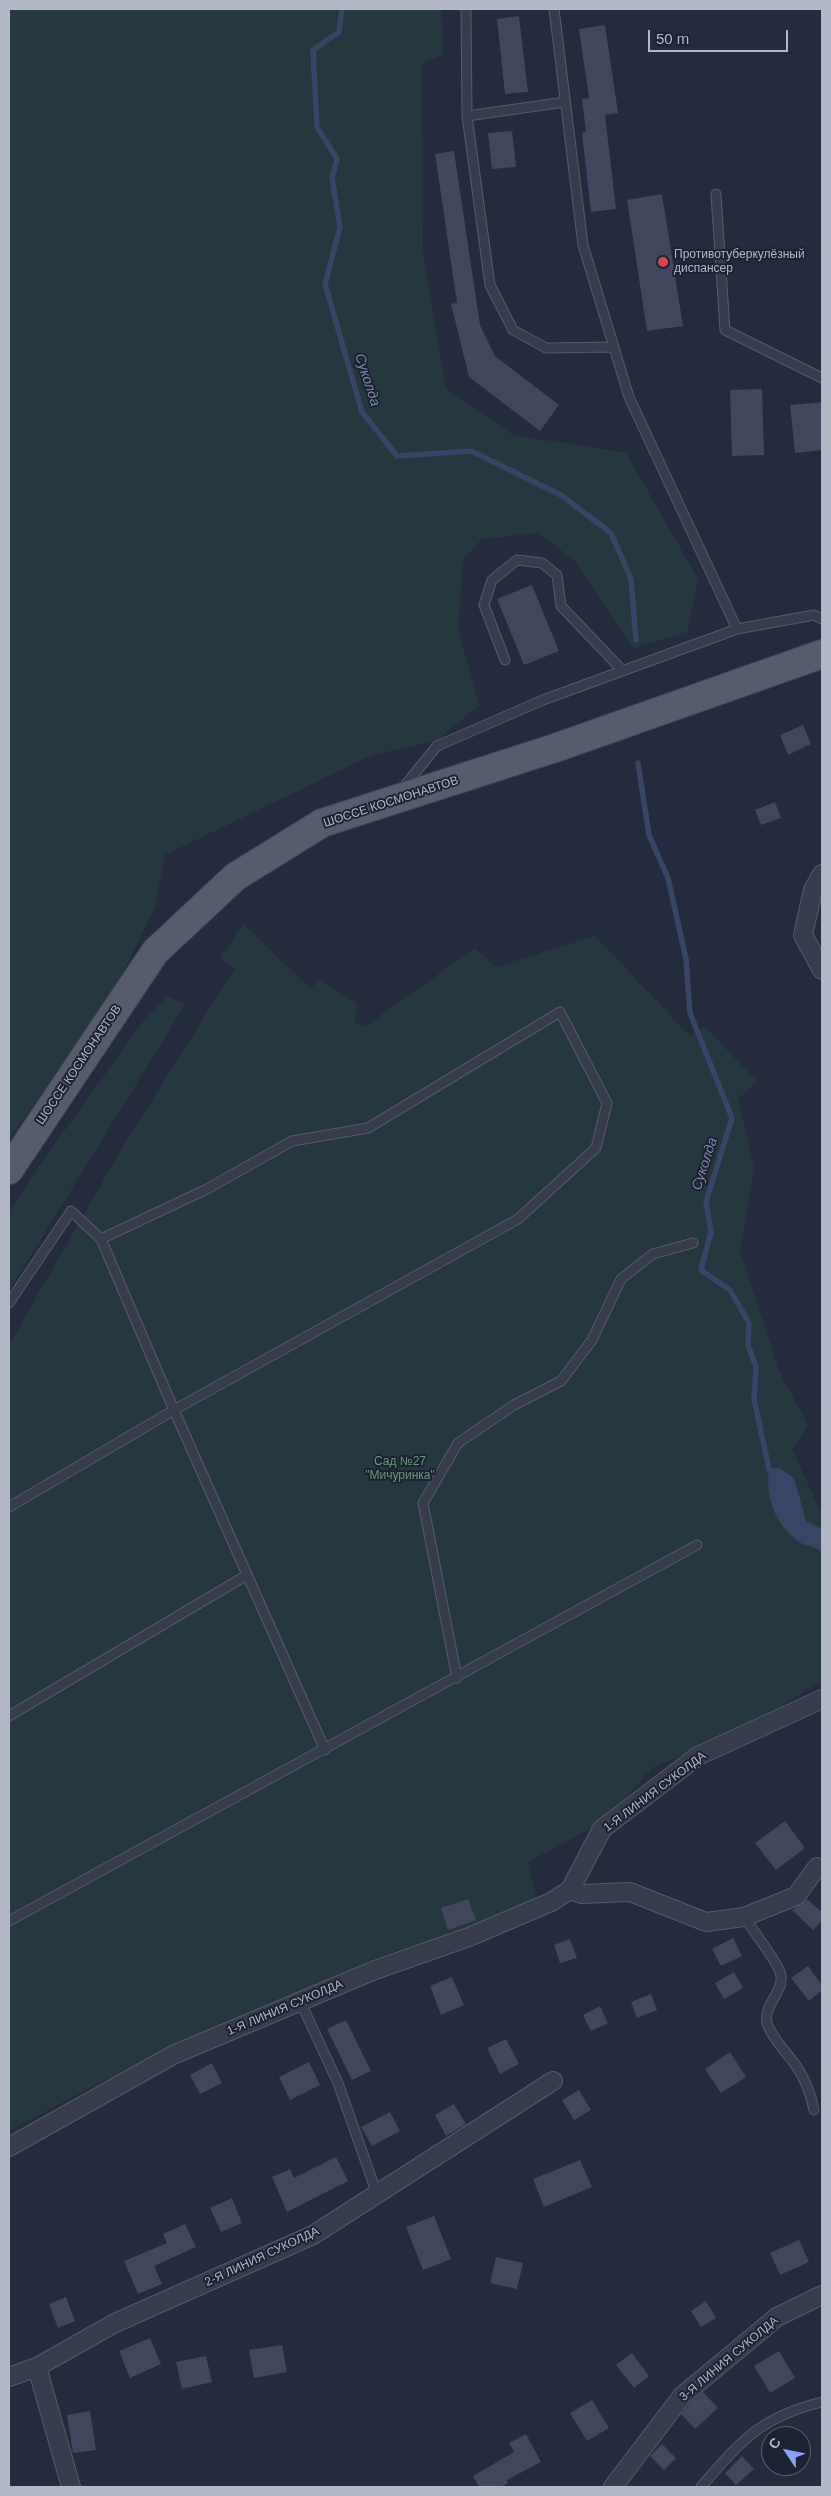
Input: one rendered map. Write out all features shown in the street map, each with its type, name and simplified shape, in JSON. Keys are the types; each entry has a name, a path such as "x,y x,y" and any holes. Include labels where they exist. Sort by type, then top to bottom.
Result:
{"main road":[{"name":"ШОССЕ КОСМОНАВТОВ","path":"9,1170 154,952 235,877 322,823 555,748 822,654"}],"street":[{"path":"822,874 813,890 803,936 822,970"},
{"name":"1-Я ЛИНИЯ СУКОЛДА","path":"9,2147 173,2055 375,1970 469,1937 551,1902 570,1890 602,1829 698,1756 822,1699"},
{"path":"570,1890 582,1894 630,1892 706,1922 744,1917 796,1896 817,1867"},
{"name":"2-Я ЛИНИЯ СУКОЛДА","path":"9,2377 37,2367 115,2323 313,2236 553,2081"},
{"name":"3-Я ЛИНИЯ СУКОЛДА","path":"613,2487 682,2396 778,2317 822,2295"},
{"path":"37,2367 71,2487"}],"lane":[{"path":"466,9 468,116 490,284 513,330 546,348 614,347"},
{"path":"554,9 583,245 629,398 737,629"},
{"path":"468,116 565,102"},
{"path":"716,194 725,330 822,378"},
{"path":"505,660 484,605 492,580 517,560 542,563 557,575 561,606 623,671"},
{"path":"392,801 437,746 543,700 737,629 814,615 822,619"},
{"path":"9,1507 174,1410 518,1219 596,1148 607,1104 560,1012 368,1128 292,1141 207,1189 101,1240"},
{"path":"9,1303 71,1211 101,1240 324,1750"},
{"path":"457,1678 423,1503 458,1443 514,1405 561,1381 592,1340 621,1279 653,1254 693,1243"},
{"path":"9,1921 457,1678 697,1545"},
{"path":"9,1716 247,1576"},
{"path":"744,1917 780,1972 781,1984 770,2004 766,2019 768,2027 798,2069 810,2091 814,2110"},
{"path":"300,2001 338,2083 377,2194"},
{"path":"701,2487 729,2453 756,2430 785,2414 822,2402"}],"green space":[{"path":"9,9 441,9 443,54 422,64 423,252 446,389 513,435 626,453 698,579 687,632 633,648 576,561 537,533 482,539 463,559 458,629 479,705 437,741 372,755 165,855 155,907 112,995 9,1139"},
{"name":"Сад №27 \"Мичуринка\"","path":"243,924 311,989 318,979 358,1005 354,1022 366,1026 475,948 496,967 595,936 690,1036 704,1026 757,1081 738,1099 754,1168 740,1251 779,1371 808,1425 792,1449 822,1515 822,1683 806,1690 751,1726 652,1768 605,1821 528,1862 536,1899 472,1926 376,1958 165,2050 9,2130 9,1345 122,1148 235,968 220,958"},
{"path":"168,996 185,1005 9,1291 9,1214 32,1176 144,1020"}],"water":[{"path":"779,1468 794,1478 806,1521 822,1529 822,1552 798,1541 790,1534 783,1527 773,1509 768,1479 769,1469"}],"building":[{"path":"519,16 528,92 505,94 497,19"},
{"path":"605,25 618,113 605,115 616,209 591,212 582,133 586,132 582,99 589,98 579,29"},
{"path":"512,131 516,167 492,169 488,133"},
{"path":"454,151 480,325 495,356 559,405 540,431 469,377 451,304 457,303 435,154"},
{"path":"662,194 683,326 647,331 627,200"},
{"path":"762,389 764,455 732,456 730,390"},
{"path":"822,402 822,450 795,453 790,405"},
{"path":"532,585 559,651 524,665 497,599"},
{"path":"803,725 811,744 788,755 780,735"},
{"path":"775,802 781,818 761,825 755,810"},
{"path":"785,1821 805,1848 776,1870 755,1843"},
{"path":"468,1899 476,1920 448,1930 441,1908"},
{"path":"807,1899 822,1912 822,1921 813,1930 792,1910"},
{"path":"733,1938 742,1956 721,1966 712,1949"},
{"path":"570,1939 577,1958 560,1963 554,1945"},
{"path":"808,1966 822,1985 822,1990 809,2001 791,1978"},
{"path":"734,1972 743,1988 724,1999 715,1983"},
{"path":"452,1977 464,2005 441,2015 430,1986"},
{"path":"651,1994 657,2010 637,2018 631,2002"},
{"path":"600,2006 608,2023 591,2031 583,2015"},
{"path":"346,2020 371,2071 352,2080 327,2029"},
{"path":"506,2039 519,2064 500,2074 487,2048"},
{"path":"730,2052 746,2077 721,2093 705,2069"},
{"path":"309,2062 320,2085 290,2100 279,2077"},
{"path":"212,2063 222,2083 200,2094 190,2075"},
{"path":"579,2090 591,2110 574,2120 562,2100"},
{"path":"454,2104 466,2124 446,2136 435,2115"},
{"path":"390,2112 400,2131 372,2146 361,2127"},
{"path":"336,2157 348,2181 287,2212 272,2177 290,2169 294,2178"},
{"path":"580,2160 592,2187 544,2207 533,2179"},
{"path":"232,2198 242,2223 221,2232 210,2208"},
{"path":"434,2216 451,2259 423,2270 406,2227"},
{"path":"185,2224 196,2247 154,2266 162,2284 138,2294 124,2261 167,2243 163,2234"},
{"path":"799,2240 809,2262 780,2275 770,2253"},
{"path":"496,2257 523,2263 517,2289 490,2283"},
{"path":"66,2297 75,2321 58,2328 49,2304"},
{"path":"706,2301 716,2318 701,2327 691,2311"},
{"path":"150,2338 161,2364 130,2378 119,2351"},
{"path":"282,2345 287,2372 254,2378 249,2350"},
{"path":"779,2351 795,2378 770,2393 754,2366"},
{"path":"632,2353 649,2376 634,2388 616,2365"},
{"path":"206,2356 212,2382 182,2389 176,2362"},
{"path":"703,2392 718,2408 695,2429 681,2414"},
{"path":"592,2400 609,2428 587,2441 570,2413"},
{"path":"90,2411 96,2450 73,2453 67,2415"},
{"path":"526,2434 541,2462 507,2480 508,2483 501,2487 479,2487 473,2476 514,2452 509,2443"},
{"path":"662,2444 676,2458 664,2470 650,2456"},
{"path":"742,2456 754,2469 736,2485 725,2473"}],"waterway":[{"name":"Суколда","path":"342,9 339,32 313,50 317,127 337,159 332,178 340,227 325,284 362,412 397,456 471,451 561,495 611,533 631,579 636,640"},
{"name":"Суколда","path":"638,763 649,835 668,878 686,959 690,1013 732,1118 706,1202 711,1232 701,1270 730,1290 749,1323 748,1345 756,1367 754,1399 769,1469 773,1475"}],"place":[{"name":"Противотуберкулёзный диспансер","path":"663,262"}]}
